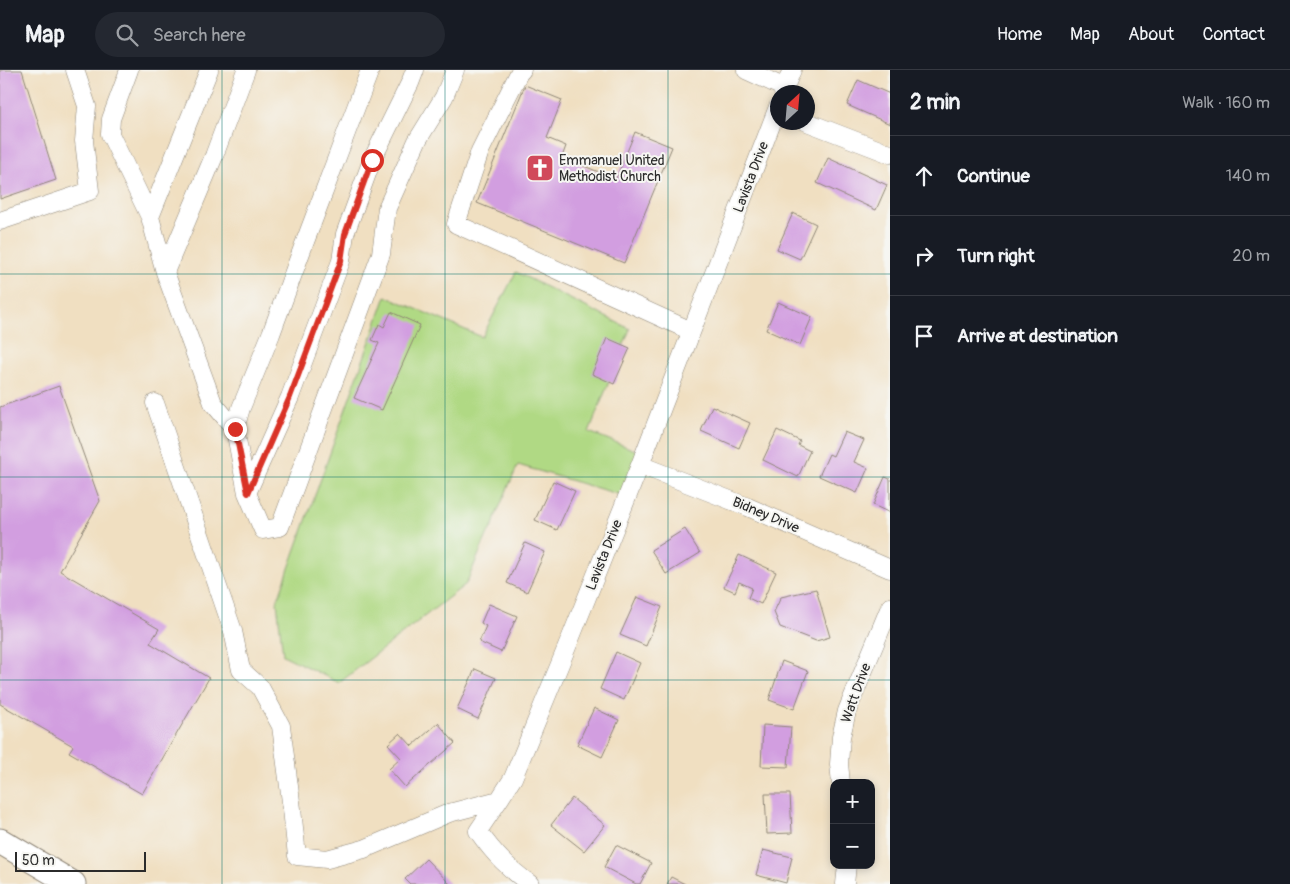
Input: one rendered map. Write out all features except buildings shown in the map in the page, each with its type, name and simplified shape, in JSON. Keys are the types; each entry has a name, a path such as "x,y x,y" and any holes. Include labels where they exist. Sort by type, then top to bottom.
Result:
{"highway":[{"path":"0,841 73,884"}],"street":[{"path":"129,70 110,119 110,134 150,217 165,272 213,403 235,429"},
{"path":"150,217 209,70"},
{"path":"165,272 214,156 246,70"},
{"path":"370,70 271,334 241,408 235,429 248,493 263,530 280,527 381,254 387,208 416,141 444,96 455,70"},
{"path":"248,493 290,397 331,288 341,261 345,234 372,160 415,70"},
{"path":"522,70 519,72 480,151 456,224 691,331"},
{"path":"746,70 774,85"},
{"path":"786,85 792,70"},
{"path":"0,222 90,191 84,141 88,106 80,73"},
{"path":"815,125 890,154"},
{"name":"Lavista Drive","path":"530,884 512,871 478,831 513,778 640,465 770,127"},
{"path":"155,403 233,631 241,670 260,687 281,726 297,856 328,859 364,849 448,813 498,800"},
{"name":"Bidney Drive","path":"640,465 748,507 890,569"},
{"name":"Watt Drive","path":"840,779 841,737 847,711 890,607"},
{"path":"845,884 847,869"}],"green space":[{"path":"516,272 630,329 589,432 640,452 621,495 518,465 493,526 488,533 466,584 339,683 283,655 277,602 386,296 482,337"}],"place":[{"name":"Emmanuel United Methodist Church","path":"540,168"}],"route":[{"path":"235,429 248,493 290,397 341,261 345,234 372,160"}]}
